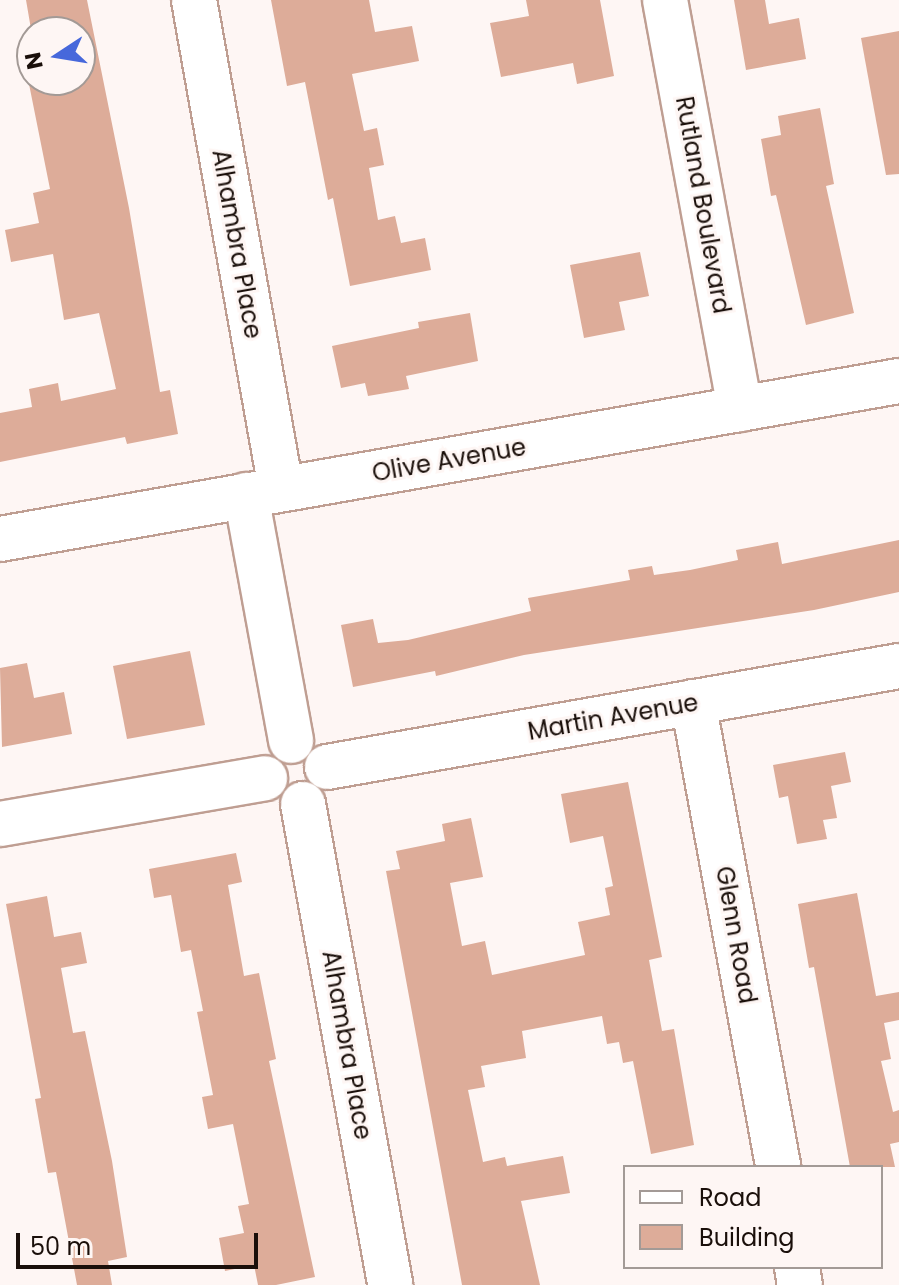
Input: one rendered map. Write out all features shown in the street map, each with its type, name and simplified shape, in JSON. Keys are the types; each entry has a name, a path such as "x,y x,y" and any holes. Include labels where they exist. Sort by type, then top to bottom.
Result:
{"street":[{"name":"Alhambra Place","path":"194,0 263,492 291,741"},
{"name":"Rutland Boulevard","path":"665,0 740,409"},
{"name":"Olive Avenue","path":"0,539 899,381"},
{"name":"Martin Avenue","path":"327,767 899,666"},
{"name":"Glenn Road","path":"693,702 778,1165"},
{"path":"291,741 301,741 318,750 327,767 325,786 303,804 278,799 265,778 268,758 274,750 291,741"},
{"path":"0,824 265,778"},
{"name":"Alhambra Place","path":"303,804 390,1285"}],"building":[{"path":"26,0 87,0 90,16 29,16"},
{"path":"271,0 369,0 375,32 412,26 419,61 352,74 364,131 377,128 384,165 369,168 378,220 395,216 401,243 425,238 431,270 350,286 333,198 328,200 305,82 287,86"},
{"path":"526,0 600,0 614,76 577,84 573,63 501,77 490,23 529,16"},
{"path":"734,0 765,0 769,24 799,18 806,59 746,70"},
{"path":"899,31 899,174 886,175 861,38"},
{"path":"96,45 129,208 160,392 170,390 178,434 127,444 125,437 0,462 0,413 32,407 29,389 58,383 61,401 116,389 99,313 64,320 53,254 11,262 5,230 39,223 33,193 50,189 31,96 96,96"},
{"path":"820,108 834,184 826,186 854,313 806,325 776,195 771,196 761,139 781,135 778,116"},
{"path":"640,252 649,296 619,302 625,330 584,338 570,265"},
{"path":"470,313 478,361 406,376 409,389 368,396 365,383 341,388 332,346 419,328 418,322"},
{"path":"899,540 899,592 814,610 524,655 436,676 435,671 353,687 341,625 373,619 378,643 408,640 531,611 528,598 630,580 628,570 652,566 654,575 690,570 738,560 736,550 778,542 782,564"},
{"path":"190,651 205,725 127,739 113,666"},
{"path":"27,663 34,698 64,692 72,734 2,747 0,668"},
{"path":"845,752 851,782 831,786 837,818 823,820 827,839 797,844 788,796 779,798 773,765"},
{"path":"628,782 662,957 649,960 662,1031 674,1029 694,1145 651,1154 633,1061 623,1063 619,1042 607,1044 602,1016 522,1031 526,1058 481,1066 485,1087 468,1090 483,1162 505,1157 507,1166 563,1156 570,1193 521,1201 540,1285 462,1285 386,871 400,869 396,851 445,841 442,824 471,818 483,877 450,883 462,946 485,941 492,975 585,955 578,922 610,915 605,888 613,886 603,836 570,843 561,794"},
{"path":"236,853 242,882 228,885 244,976 259,973 276,1059 269,1061 315,1277 276,1285 258,1285 254,1265 225,1271 219,1238 244,1233 238,1206 249,1204 233,1124 208,1129 202,1097 213,1095 197,1012 203,1011 191,950 181,952 171,895 154,898 149,869"},
{"path":"857,893 876,996 899,992 899,1020 884,1023 891,1059 881,1061 893,1112 899,1110 899,1142 890,1144 895,1167 850,1165 814,967 809,968 798,904"},
{"path":"47,896 54,937 81,932 87,963 61,968 73,1033 85,1031 112,1161 127,1257 108,1261 112,1285 77,1285 56,1172 48,1173 35,1099 41,1098 6,904"}]}
